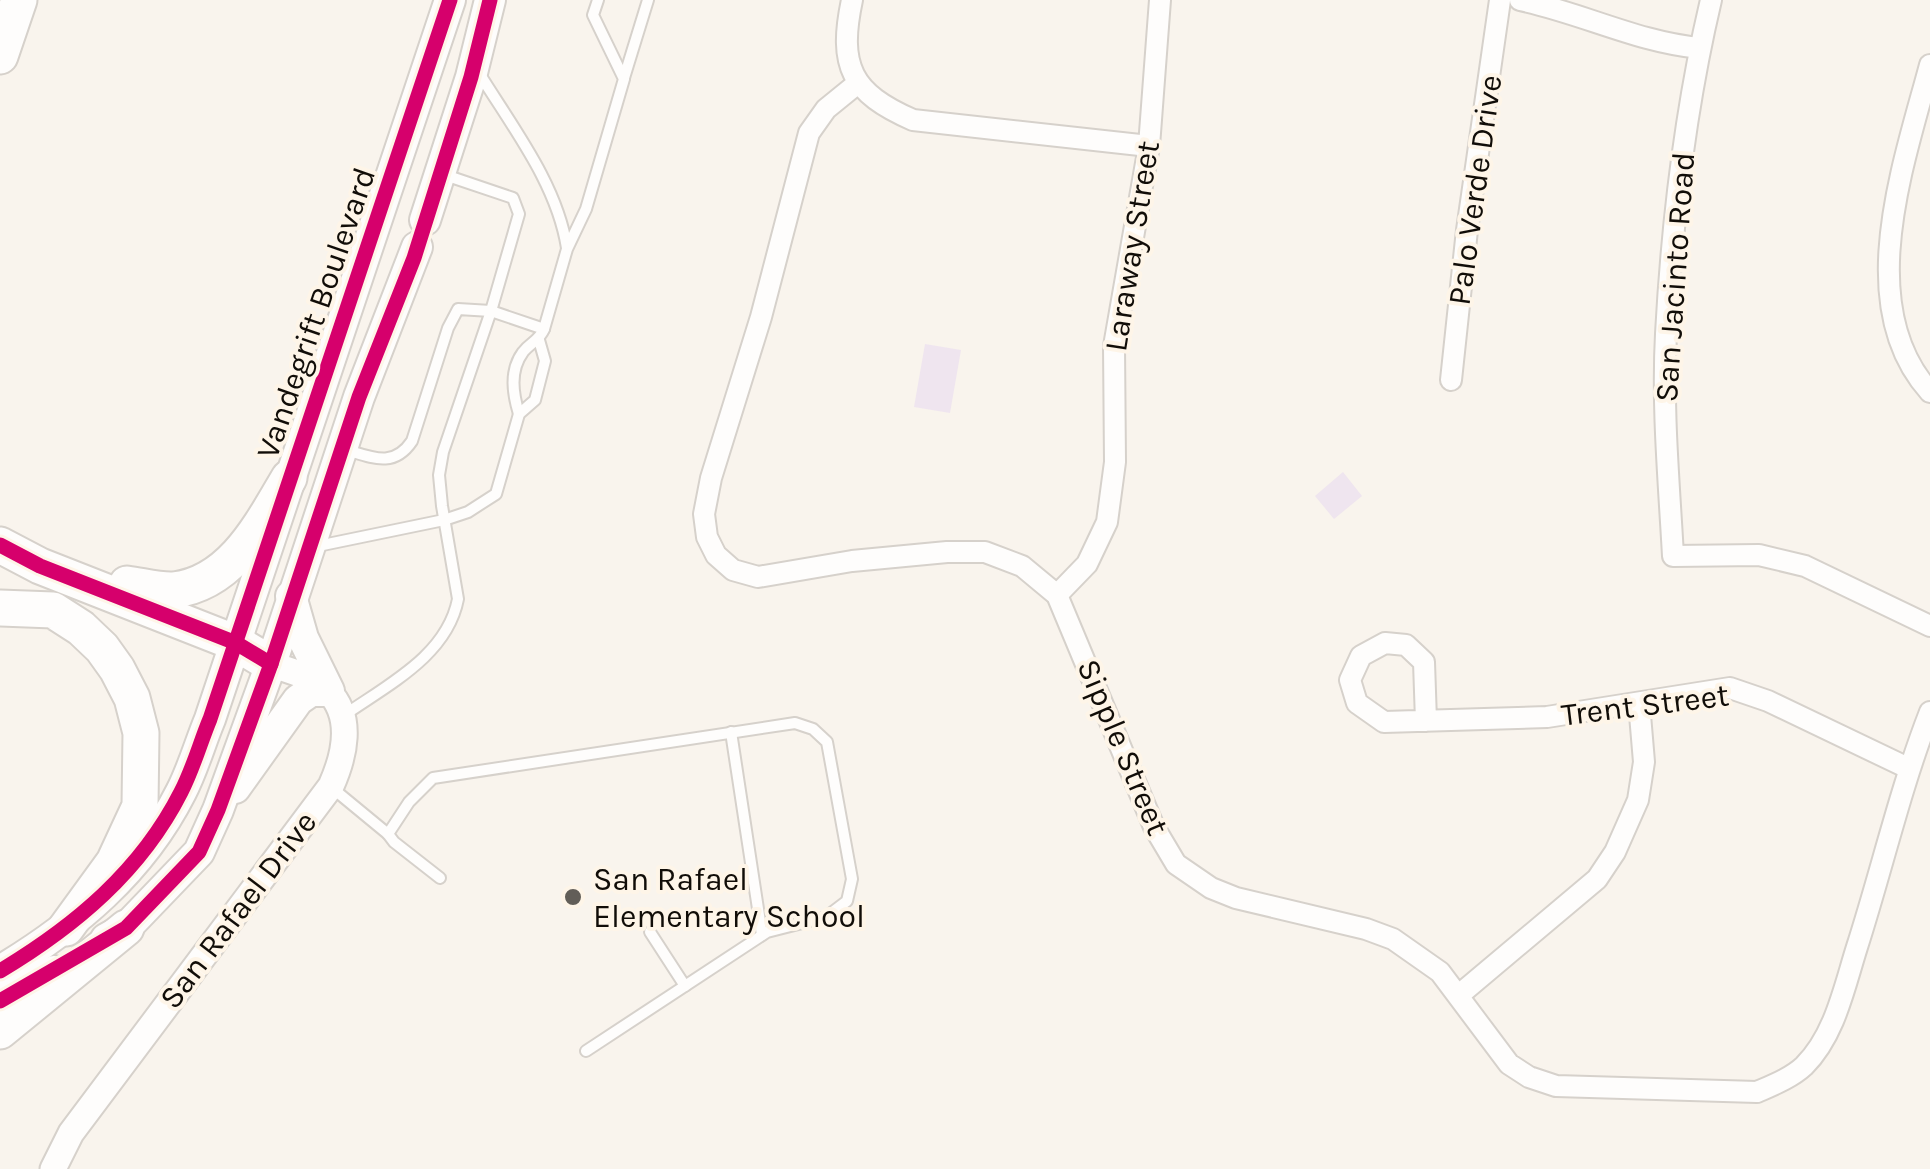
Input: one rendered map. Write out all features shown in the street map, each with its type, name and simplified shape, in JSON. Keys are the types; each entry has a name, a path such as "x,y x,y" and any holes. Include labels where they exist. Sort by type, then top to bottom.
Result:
{"highway":[{"path":"0,56 19,0"},
{"path":"67,576 172,590 200,583 229,566 290,478"},
{"path":"0,545 40,566 236,643 271,664"},
{"path":"0,608 53,610 81,628 117,669 132,698 140,733 140,806 114,862 66,928"},
{"path":"0,1031 126,928"}],"main road":[{"path":"425,76 431,0"},
{"name":"Vandegrift Boulevard","path":"0,971 66,928 104,895 139,860 181,792 236,643 450,0"},
{"name":"Vandegrift Boulevard","path":"218,810 271,664 341,448 421,234 490,0"},
{"path":"291,596 303,638 336,704"},
{"path":"0,1001 126,928 199,852 218,810 298,700 312,691 336,704"}],"street":[{"path":"852,0 846,56 858,84 884,107 913,120 1149,146"},
{"name":"Laraway Street","path":"1057,595 1087,564 1108,522 1115,462 1114,346 1149,146 1160,0"},
{"name":"Palo Verde Drive","path":"1450,380 1500,0"},
{"path":"1520,0 1565,10 1615,31 1700,48"},
{"name":"San Jacinto Road","path":"1711,0 1680,161 1666,336 1666,431 1673,556 1759,555 1804,566 1930,626"},
{"path":"1930,64 1898,183 1888,288 1898,343 1930,392"},
{"name":"Sipple Street","path":"858,84 826,109 808,133 761,316 711,478 704,514 707,537 716,555 732,570 758,577 852,561 985,552 1022,566 1057,595 1154,827 1176,864 1211,888 1236,898 1366,928 1393,939 1440,972 1509,1064 1529,1077 1556,1086 1757,1092 1804,1065 1832,1025 1889,846 1908,768 1930,712"},
{"name":"Trent Street","path":"1426,721 1424,662 1406,644 1385,642 1361,656 1350,680 1357,704 1384,722 1426,721 1547,717 1730,688 1768,701 1908,768"},
{"path":"271,664 308,678 336,704"},
{"path":"1459,995 1596,879 1615,852 1638,800 1644,762 1638,703"},
{"name":"San Rafael Drive","path":"53,1169 71,1133 331,786 345,746 336,704"}],"lane":[{"path":"598,0 593,16 624,80"},
{"path":"307,548 444,520 468,512 496,494 520,414 535,400 545,360 542,334 567,249 586,209 648,0"},
{"path":"474,64 554,197 567,249"},
{"path":"336,704 430,653 454,619 458,599 439,475 520,214 513,198 440,174"},
{"path":"341,448 374,459 392,460 404,454 412,442 458,308 491,311 542,334"},
{"path":"520,414 511,388 522,353 542,334"},
{"path":"388,834 409,802 433,778 795,723 813,729 827,742 852,879 847,901 834,913 762,935 586,1050"},
{"path":"731,732 762,935"},
{"path":"331,786 440,878"},
{"path":"650,932 685,986"}],"shaded area":[{"path":"925,344 961,350 950,413 914,407"},
{"path":"1343,472 1362,496 1334,519 1315,496"}],"cycle path":[{"path":"0,971 54,935 104,894 165,821 185,783 210,719 450,0"},
{"path":"0,1001 126,928 199,852 271,664 359,397 414,258 471,77 490,0"},
{"path":"0,545 40,566 236,643 271,664"}],"place":[{"name":"San Rafael Elementary School","path":"573,897"}]}
